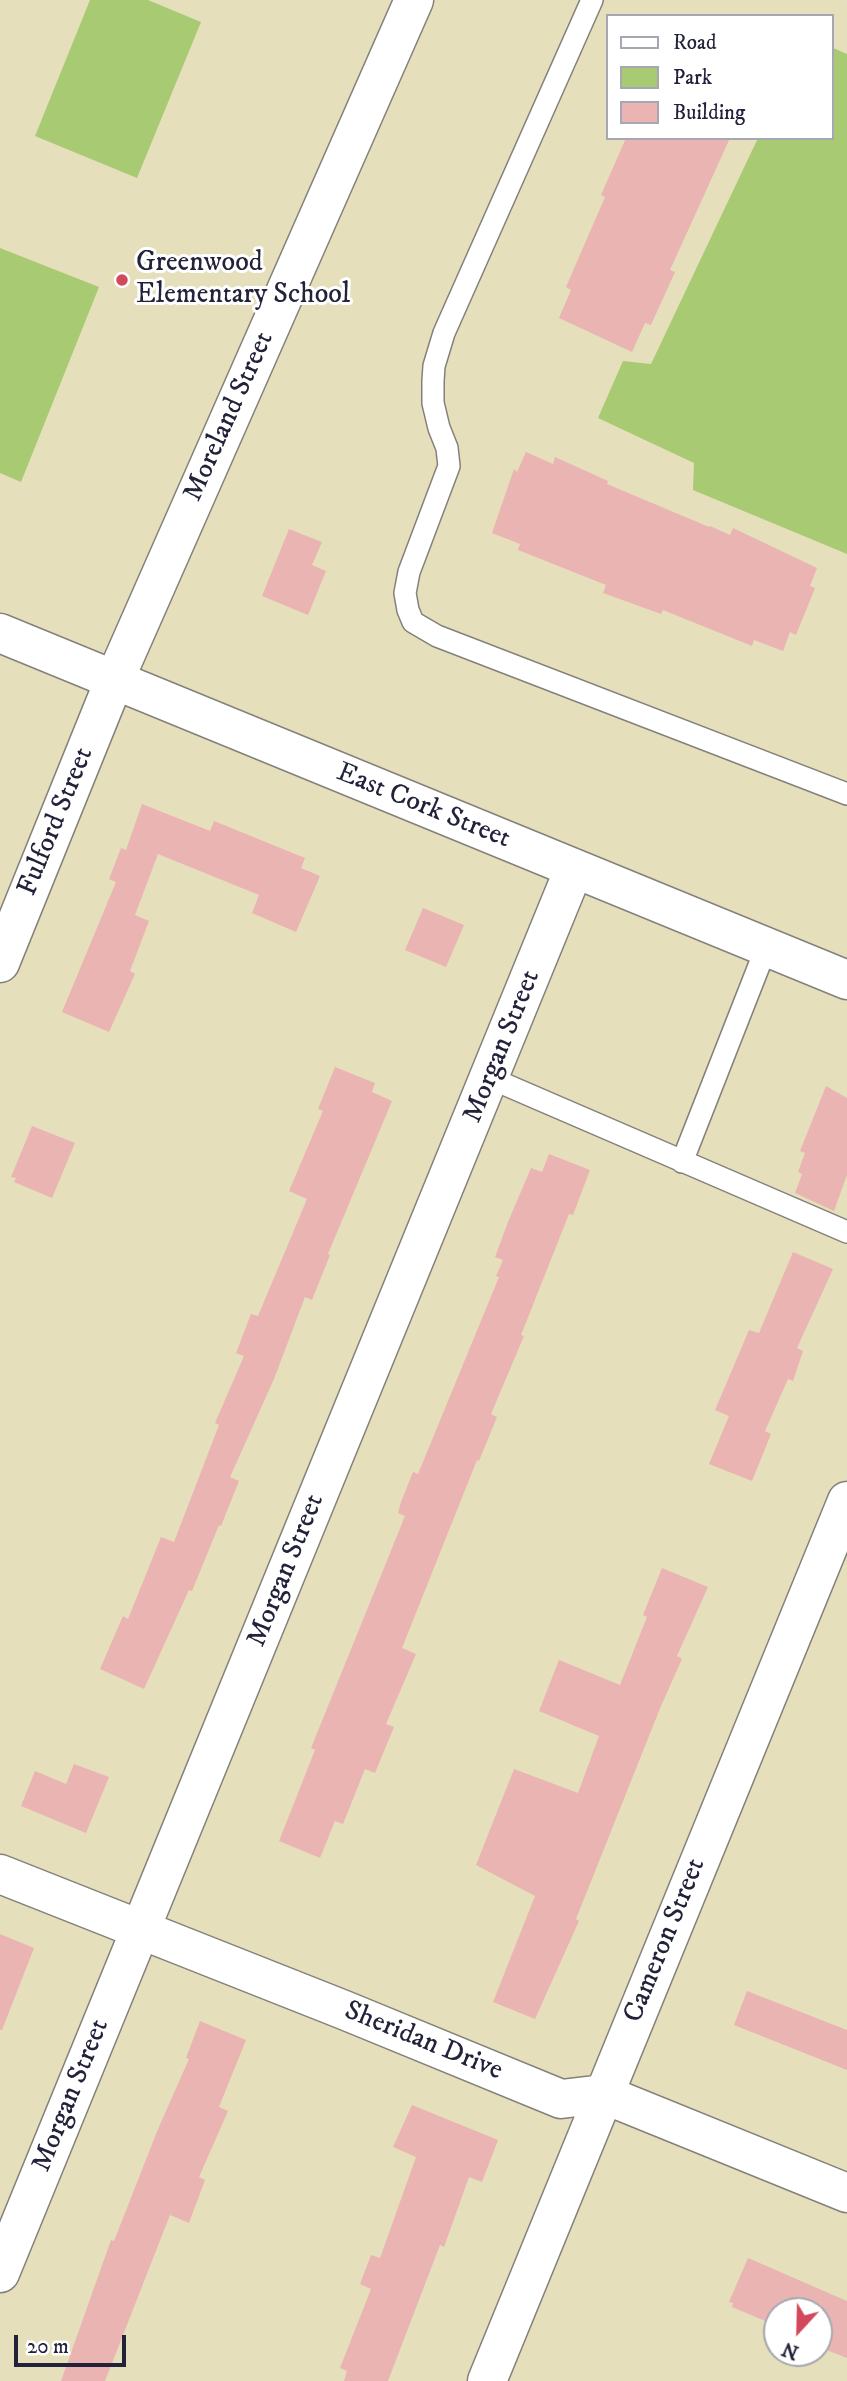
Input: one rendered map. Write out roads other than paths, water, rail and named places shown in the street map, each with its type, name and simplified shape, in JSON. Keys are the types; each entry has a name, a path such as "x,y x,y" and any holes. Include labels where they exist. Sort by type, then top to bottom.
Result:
{"street":[{"name":"Moreland Street","path":"114,681 414,0"},
{"name":"East Cork Street","path":"0,633 847,980"},
{"name":"Fulford Street","path":"0,964 114,681"},
{"name":"Morgan Street","path":"0,2273 575,869"},
{"name":"Cameron Street","path":"487,2381 603,2094 833,1574 847,1501"},
{"name":"Sheridan Drive","path":"0,1874 561,2099 603,2094 847,2193"}],"lane":[{"path":"592,0 444,333 434,366 433,402 447,448 449,466 409,572 405,593 408,610 413,622 437,636 847,794"},
{"path":"682,1161 766,948"},
{"path":"490,1078 847,1232"}],"place":[{"name":"Greenwood Elementary School","path":"122,280"}]}
